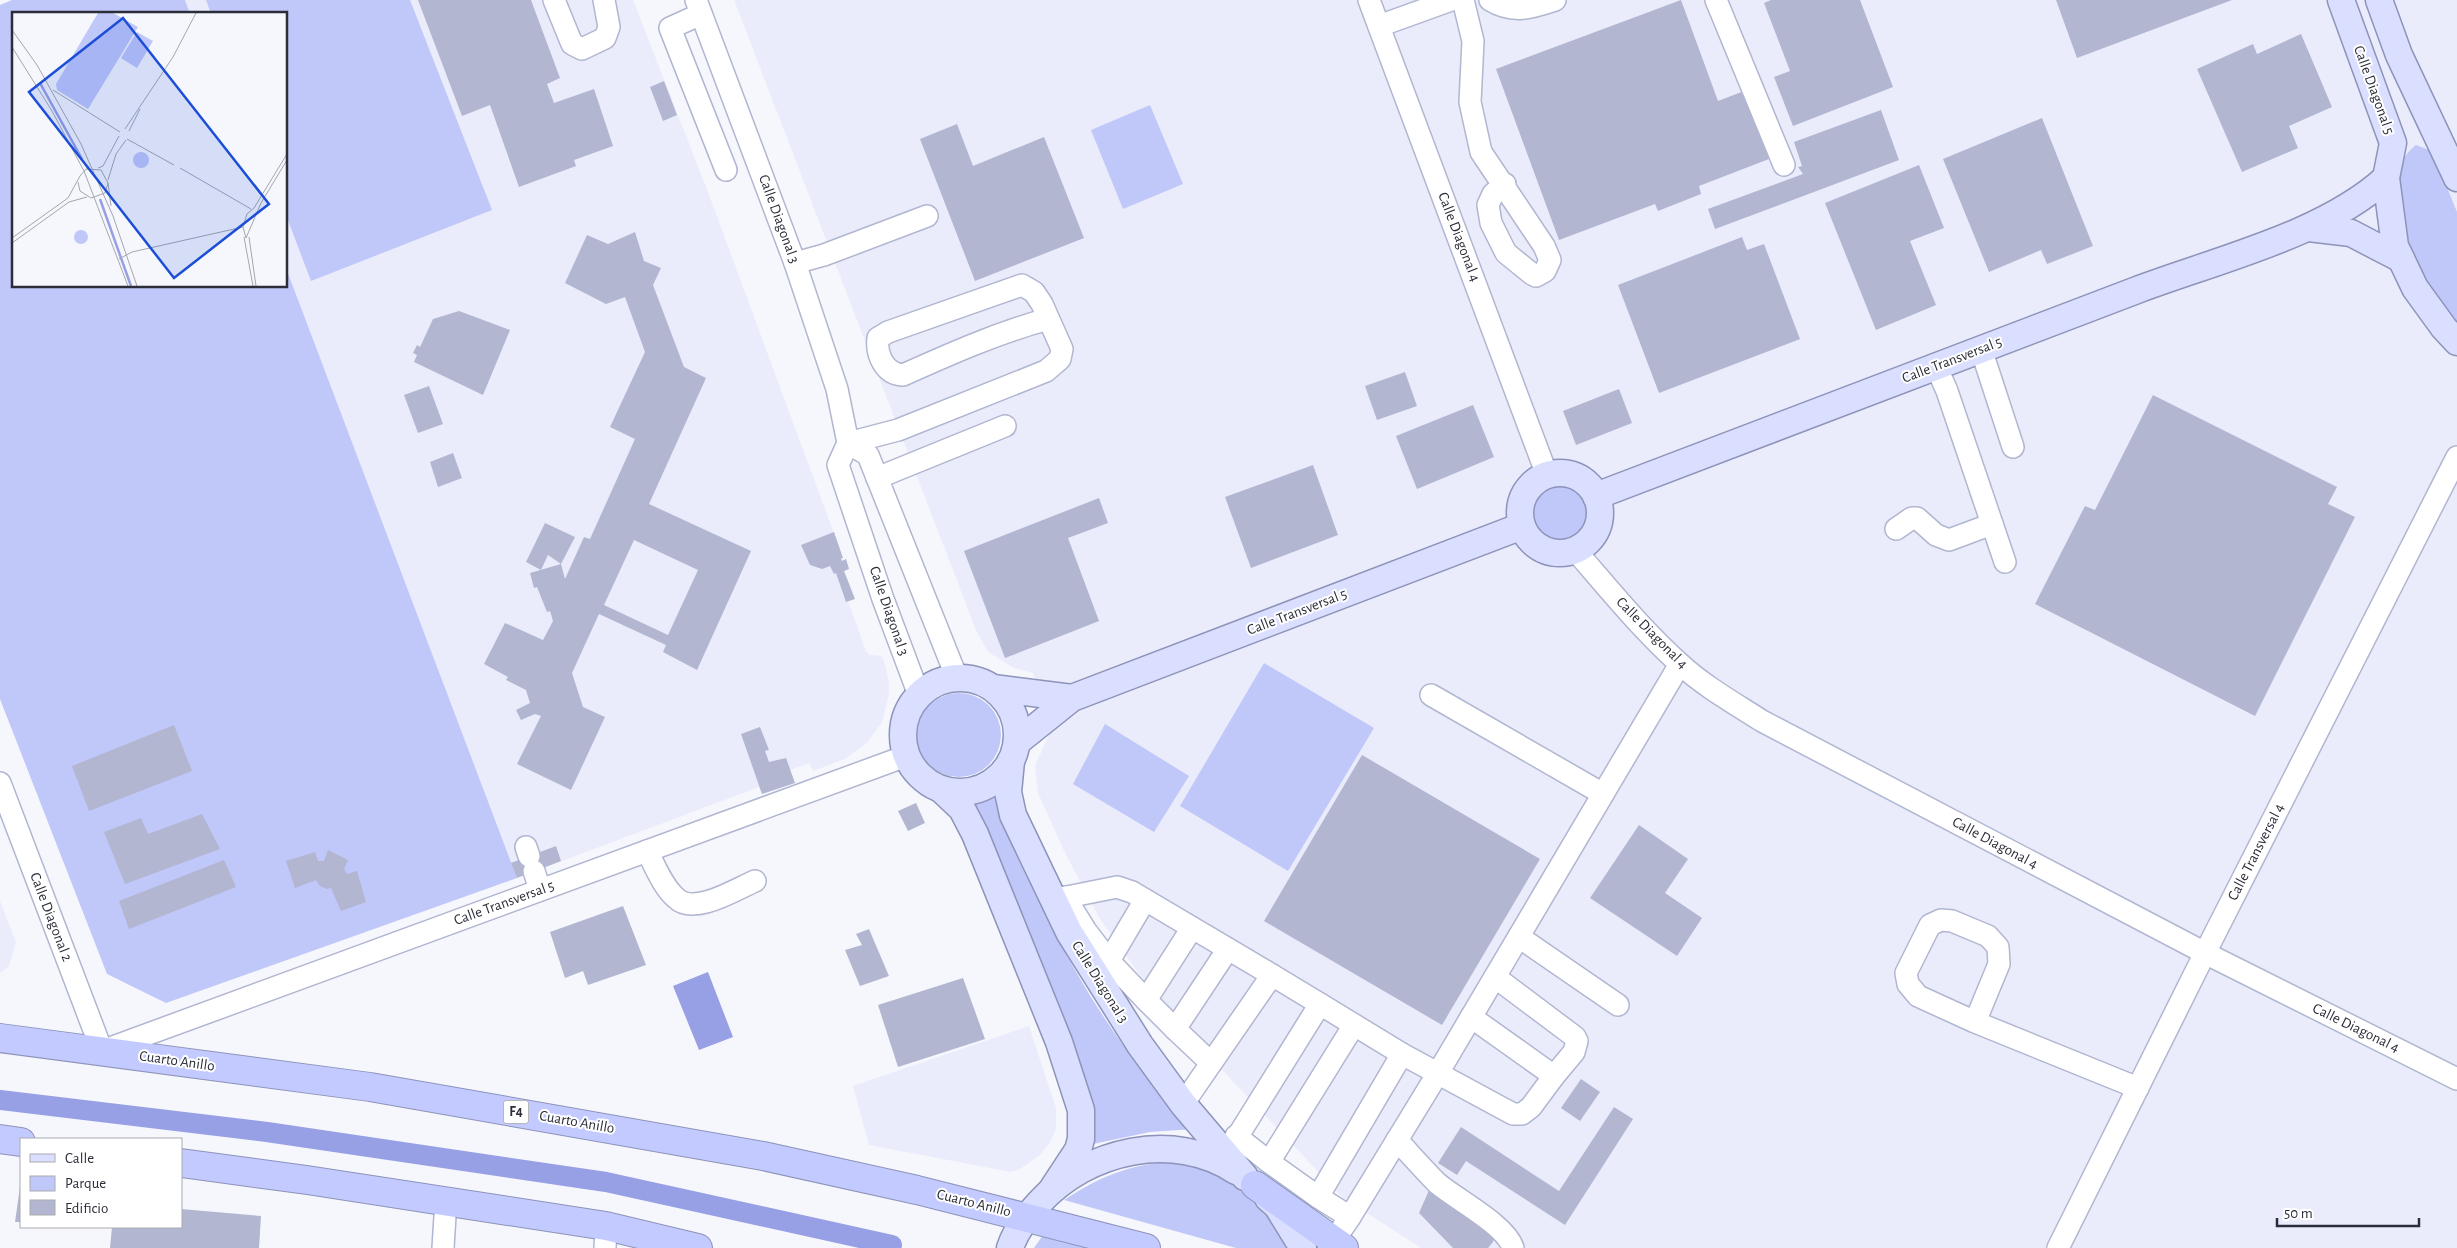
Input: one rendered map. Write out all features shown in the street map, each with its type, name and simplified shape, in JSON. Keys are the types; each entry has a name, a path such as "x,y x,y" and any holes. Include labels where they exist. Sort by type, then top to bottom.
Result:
{"highway":[{"name":"Cuarto Anillo","path":"0,1038 370,1087 763,1156 1027,1216 1146,1248"},
{"path":"0,1139 20,1142"},
{"path":"182,1163 446,1200 606,1237 698,1248"},
{"path":"1256,1175 1335,1246"}],"main road":[{"name":"Calle Diagonal 5","path":"2341,0 2393,143 2386,178 2395,246 2425,303 2457,342"},
{"path":"2379,0 2399,55 2457,178"},
{"path":"2393,143 2403,136 2416,133 2428,134 2439,141"},
{"name":"Calle Transversal 5","path":"1596,496 2149,285 2309,228 2371,192 2386,178"},
{"name":"Calle Transversal 5","path":"2309,228 2351,233 2401,259"},
{"path":"1558,473 1581,478 1590,486 1596,496 1600,508 1597,527 1586,544 1575,550 1562,553 1550,552 1528,538 1522,526 1520,514 1527,490 1536,481 1547,475 1558,473"},
{"name":"Calle Transversal 5","path":"1014,752 1072,698 1522,526"},
{"path":"942,790 962,793 982,788 999,777 1014,752 1016,726 1007,702 993,688 976,680 957,678 936,683 919,695 907,714 904,724 903,740 906,756 924,781 942,790 962,809 975,834 1059,1042 1081,1110 1081,1139 1078,1150 1053,1188 1027,1216 1010,1248"},
{"name":"Calle Transversal 5","path":"993,688 1072,698"},
{"name":"Calle Diagonal 3","path":"1014,752 1008,792 1013,814 1059,899 1069,932 1140,1045 1183,1104 1231,1146 1256,1175"},
{"path":"1053,1188 1075,1172 1100,1159 1126,1152 1153,1149 1181,1151 1256,1175 1303,1248"}],"street":[{"path":"554,0 572,44 582,49 605,38 610,27 604,0"},
{"name":"Calle Diagonal 4","path":"1369,0 1547,475"},
{"path":"1379,26 1451,0"},
{"path":"1463,0 1473,41 1470,102 1481,152 1504,184"},
{"path":"1490,0 1498,5 1525,10 1555,0"},
{"path":"1716,0 1784,165"},
{"path":"699,7 670,28 726,170"},
{"name":"Calle Diagonal 3","path":"699,7 795,264 837,389 848,443 838,466 919,695"},
{"path":"795,264 927,216"},
{"path":"848,443 898,430 1046,371 1060,359 1062,349 1048,319 1034,292 1022,286 888,332 878,338 877,348 886,368 894,374 903,375 971,345 1048,319"},
{"path":"1981,349 2013,447"},
{"path":"1936,366 1947,391 2005,562"},
{"path":"877,478 1005,426"},
{"path":"848,443 868,454 957,678"},
{"name":"Calle Transversal 4","path":"2058,1248 2205,953 2457,457"},
{"path":"1896,529 1912,518 1917,518 1936,535 1949,540 1992,524"},
{"path":"863,536 895,524"},
{"name":"Calle Diagonal 4","path":"1575,550 1680,664 1719,693 1762,721 2205,953 2457,1079"},
{"path":"1335,1246 1350,1217 1438,1073 1680,664"},
{"path":"1431,695 1603,794"},
{"name":"Calle Transversal 5","path":"102,1051 532,866 647,851 906,756"},
{"name":"Calle Diagonal 2","path":"0,783 102,1051"},
{"path":"647,851 675,898 687,906 703,904 756,881"},
{"path":"1211,1063 1109,961 1059,899 1117,887 1145,900 1402,1054 1513,1114 1522,1114 1531,1108 1574,1052 1577,1041 1575,1037 1495,977"},
{"path":"1109,961 1145,900"},
{"path":"1975,1022 1999,964 1998,947 1988,936 1952,921 1941,920 1930,926 1906,973 1908,984 1918,996 1975,1022 2138,1088"},
{"path":"1146,1000 1192,928"},
{"path":"1519,937 1618,1005"},
{"path":"1175,1029 1228,949"},
{"path":"1183,1104 1272,975"},
{"path":"1231,1146 1320,1004"},
{"path":"1471,1017 1554,1076"},
{"path":"1350,1217 1318,1197 1256,1175 1354,1025"},
{"path":"1318,1197 1402,1054"},
{"path":"1397,1140 1437,1182 1501,1230 1511,1241 1514,1248"},
{"path":"443,1248 446,1200"}],"shaded area":[{"path":"185,0 633,0 708,192 843,558 842,561 846,559 849,569 844,571 848,601 866,651 870,655 881,656 884,660 889,682 889,694 882,722 867,743 845,759 813,771 809,763 790,770 795,783 762,794 759,787 517,878 288,273 288,12 189,12"},
{"path":"734,0 2457,0 2457,1248 1421,1248 1341,1196 1193,1039 1145,982 1100,919 1064,851 1038,793 1035,766 1053,726 1033,673 1014,668 988,652 976,630"},
{"path":"0,901 16,942 9,966 0,973"},
{"path":"708,972 733,1037 699,1050 673,986"},
{"path":"1029,1026 1056,1108 1056,1128 1050,1143 1039,1156 1020,1169 1011,1172 869,1145 853,1086"}],"green space":[{"path":"12,0 185,0 189,12 12,12 12,288 288,288 288,273 517,878 166,1003 107,974 0,699 0,5"},
{"path":"206,0 410,0 492,210 311,281 288,220 288,12 210,12"},
{"path":"1150,105 1183,184 1123,209 1091,130"},
{"path":"2416,145 2432,151 2457,212 2457,325 2430,292 2424,281 2411,249 2400,212 2397,178 2406,154"},
{"path":"1552,485 1564,485 1579,493 1587,508 1587,520 1579,535 1564,543 1552,543 1537,535 1529,520 1529,508 1537,493"},
{"path":"1264,663 1374,728 1288,871 1180,806"},
{"path":"951,693 967,693 983,700 994,711 1001,727 998,751 989,765 983,770 967,777 951,777 935,770 924,759 917,743 917,727 924,711 935,700"},
{"path":"1105,724 1189,776 1154,832 1073,784"},
{"path":"995,798 1043,908 1061,944 1102,1014 1148,1078 1194,1129 1150,1132 1093,1144 1092,1106 1067,1026 973,804"},
{"path":"1170,1162 1211,1169 1259,1199 1291,1248 1236,1248 1064,1200 1089,1185 1114,1174 1155,1163"},
{"path":"1043,1235 1133,1248 1034,1248"}],"building":[{"path":"418,0 531,0 560,78 547,84 554,103 594,89 613,146 574,160 576,166 519,187 490,105 462,116"},
{"path":"1681,0 1718,101 1744,91 1769,159 1699,186 1701,194 1658,211 1655,204 1559,240 1496,69"},
{"path":"1771,0 1860,0 1893,87 1793,126 1774,77 1790,71 1764,3"},
{"path":"2056,0 2232,0 2077,58"},
{"path":"2301,34 2332,107 2289,126 2298,148 2242,172 2197,69 2253,44 2257,54"},
{"path":"664,81 677,115 663,121 650,87"},
{"path":"1881,110 1899,160 1715,229 1708,209 1803,174 1798,167 1802,166 1794,142"},
{"path":"2042,118 2093,246 2047,264 2041,250 1989,272 1943,159"},
{"path":"957,124 973,166 1044,137 1084,238 975,281 920,139"},
{"path":"1919,165 1944,228 1910,241 1936,305 1876,330 1825,203"},
{"path":"635,232 644,261 661,268 653,285 684,367 706,378 649,504 751,551 697,670 663,652 666,645 599,614 572,673 583,707 605,717 571,790 517,764 541,716 535,714 521,720 516,710 530,703 526,690 506,680 508,677 484,664 505,623 543,640 553,621 550,611 547,612 537,587 534,588 530,573 561,564 565,579 584,537 590,539 635,439 610,427 645,352 625,297 606,304 565,283 587,235 608,244","holes":["634,540 698,570 668,635 604,605"]},
{"path":"1742,237 1747,250 1764,244 1800,339 1659,393 1618,285"},
{"path":"459,311 510,330 483,395 414,362 417,355 413,353 417,345 420,347 433,319"},
{"path":"1405,372 1417,406 1377,420 1365,386"},
{"path":"429,386 443,424 418,433 404,395"},
{"path":"1619,389 1632,423 1576,445 1563,411"},
{"path":"2153,395 2337,487 2328,504 2355,517 2255,716 2035,604 2085,506 2095,510"},
{"path":"1473,405 1494,457 1417,489 1396,436"},
{"path":"453,453 462,478 438,487 430,462"},
{"path":"1313,465 1338,535 1251,568 1225,497"},
{"path":"1099,498 1108,523 1068,538 1099,621 1005,658 964,551"},
{"path":"545,523 575,537 561,564 548,555 541,570 526,562"},
{"path":"834,532 843,558 841,558 842,561 846,559 849,569 844,571 855,599 846,602 836,573 834,574 830,566 822,569 810,565 801,545"},
{"path":"174,725 192,771 89,811 72,766"},
{"path":"760,727 769,750 765,751 769,762 786,758 795,783 762,794 741,734"},
{"path":"1362,755 1540,859 1442,1025 1264,921"},
{"path":"916,803 925,823 908,831 898,811"},
{"path":"202,814 220,849 125,884 104,832 141,818 148,834"},
{"path":"1639,825 1688,859 1665,893 1702,918 1677,956 1590,898"},
{"path":"556,846 561,861 517,878 511,863"},
{"path":"328,850 348,860 344,869 347,874 357,871 366,902 341,911 331,888 327,889 320,886 316,880 295,888 286,861 315,852 318,861 324,861"},
{"path":"224,860 236,887 129,929 119,901"},
{"path":"623,906 646,965 588,985 583,971 565,978 550,932"},
{"path":"869,929 889,976 860,986 845,950 862,945 856,934"},
{"path":"963,978 985,1039 898,1067 878,1005"},
{"path":"1581,1079 1600,1092 1580,1121 1561,1108"},
{"path":"1614,1107 1633,1119 1565,1225 1466,1161 1457,1175 1438,1163 1461,1127 1559,1191"},
{"path":"20,1187 20,1222 15,1222"},
{"path":"1430,1188 1496,1231 1493,1242 1488,1248 1453,1248 1419,1213"},
{"path":"182,1209 261,1216 259,1248 110,1248 112,1228 182,1228"}],"waterway":[{"path":"0,1100 267,1132 606,1182 892,1245"}]}
